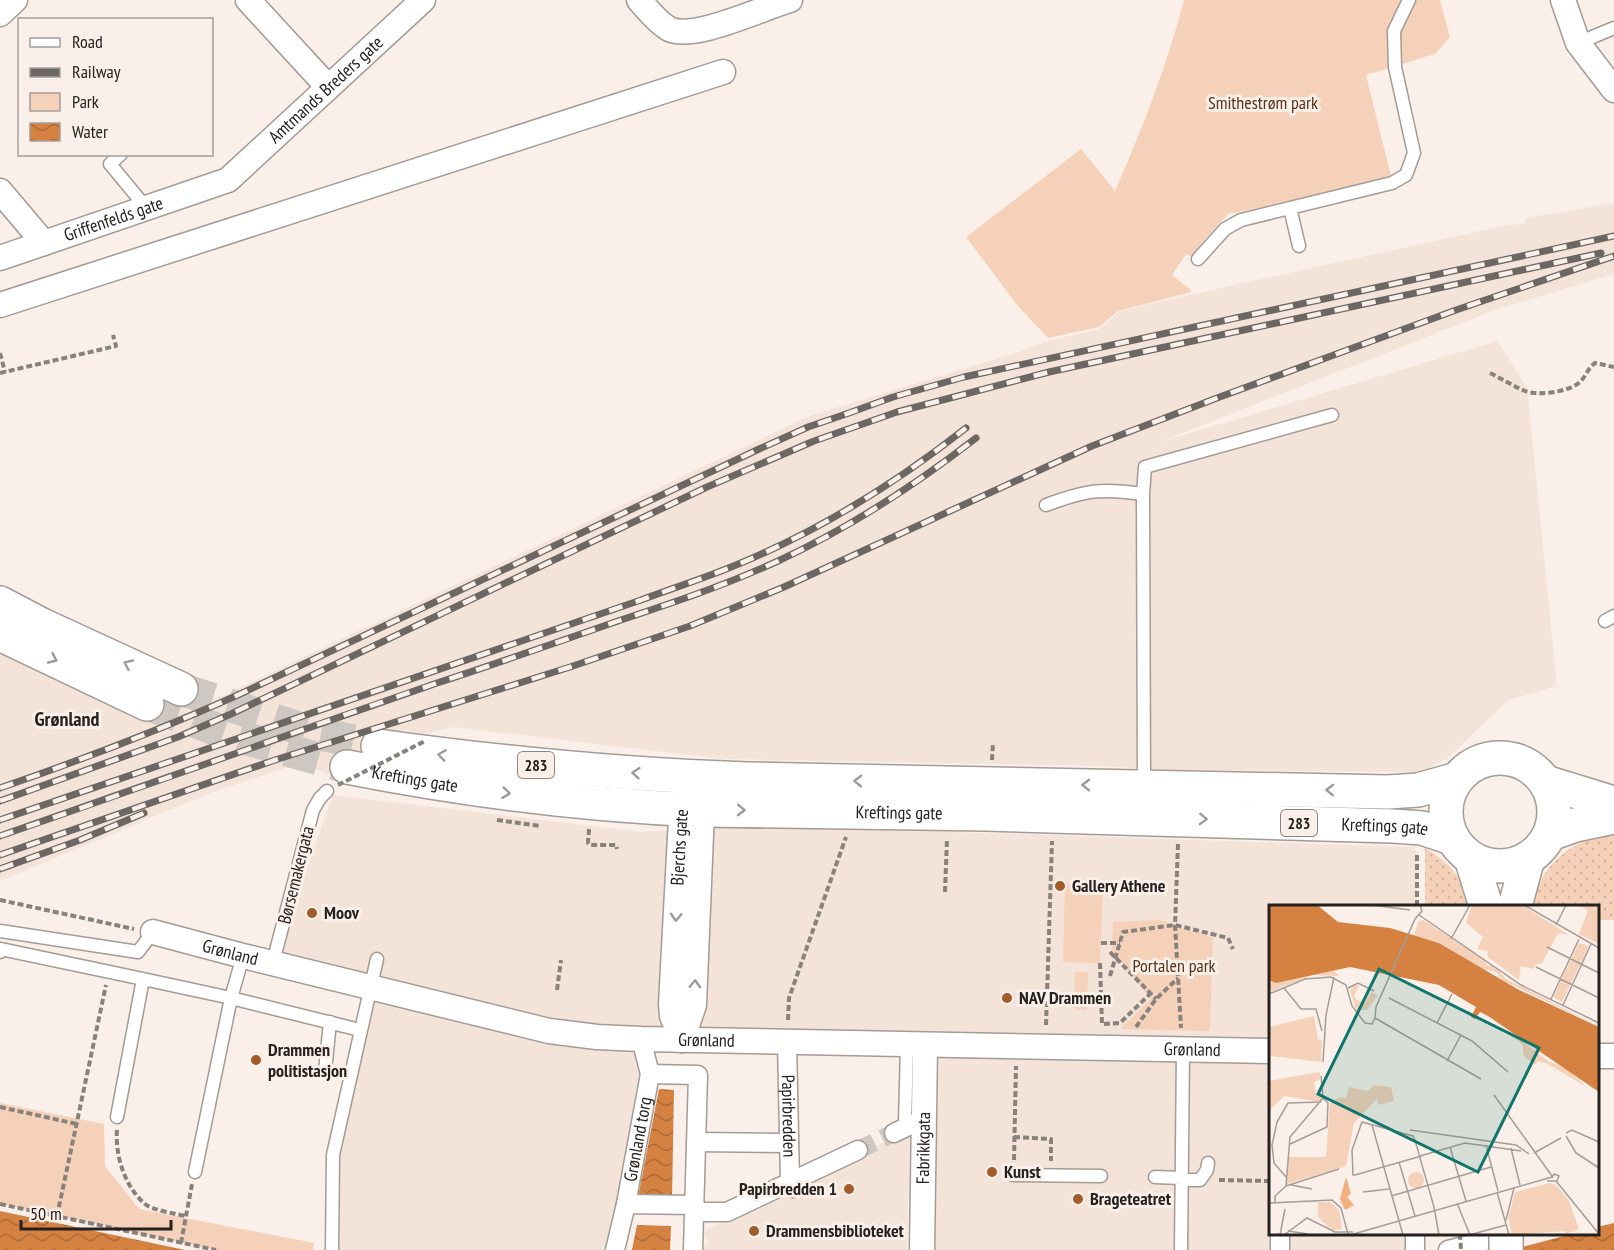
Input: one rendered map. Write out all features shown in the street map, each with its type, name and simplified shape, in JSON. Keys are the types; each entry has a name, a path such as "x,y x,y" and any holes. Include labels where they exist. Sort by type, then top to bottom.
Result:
{"main road":[{"path":"0,603 42,625 181,689"},
{"path":"0,634 147,704"},
{"name":"Kreftings gate","path":"378,746 538,765 694,777 1144,802 1422,828 1462,848"},
{"name":"283","path":"1454,780 1482,761 1500,758 1517,761 1533,769 1545,782"},
{"name":"Kreftings gate","path":"337,781 428,783 529,796 692,810 1144,802 1418,790 1454,780"},
{"path":"1454,780 1447,796 1446,822 1462,848 1486,905"},
{"path":"1545,782 1607,801 1614,806"},
{"path":"1515,905 1528,858 1542,846 1550,834 1554,820 1553,803 1545,782"},
{"path":"1550,834 1575,825 1614,817"},
{"name":"283","path":"1462,848 1491,865 1507,865 1528,858"}],"street":[{"path":"0,14 15,0"},
{"path":"248,0 328,87"},
{"name":"Amtmands Breders gate","path":"228,180 423,0"},
{"path":"639,0 660,23 671,30 695,32 790,0"},
{"path":"1563,0 1578,43 1614,90"},
{"path":"0,305 723,72"},
{"name":"Griffenfelds gate","path":"0,258 228,180"},
{"path":"0,191 44,243"},
{"name":"Bjerchs gate","path":"682,1040 672,1016 671,1004 694,777"},
{"name":"Grønland","path":"153,932 549,1031 597,1037 1269,1051"},
{"name":"Grønland torg","path":"615,1250 626,1204 650,1074 641,1039"},
{"name":"Papirbredden","path":"788,1042 791,1185"},
{"name":"Fabrikkgata","path":"916,1045 907,1125 922,1250"},
{"name":"Grønland torg","path":"650,1074 698,1075 693,1250"},
{"path":"696,1142 789,1143"},
{"path":"626,1204 727,1212 791,1185 858,1149"},
{"path":"1448,1250 1508,1235"}],"lane":[{"path":"1198,259 1225,229 1241,220 1392,183 1406,175 1414,153 1395,67 1394,31 1408,0"},
{"path":"1578,43 1614,28"},
{"path":"119,156 110,164 139,200 143,209"},
{"path":"1290,208 1299,246"},
{"path":"1144,802 1143,494 1145,467 1332,415"},
{"path":"1046,504 1074,494 1095,490 1119,490 1143,494"},
{"name":"Børsemakergata","path":"273,962 313,810 320,798 337,781"},
{"path":"0,931 138,952 153,932"},
{"path":"0,952 1,950 143,979 360,1029"},
{"path":"195,1172 231,998 243,956"},
{"path":"332,1250 333,1155 377,959"},
{"path":"117,1117 143,979"},
{"path":"324,1071 330,1022"},
{"path":"1181,1250 1183,1050"},
{"path":"1155,1177 1200,1180 1208,1170 1208,1163"},
{"path":"1014,1175 1101,1176"}],"path":[{"path":"0,353 2,372 116,346 113,335"},
{"path":"1490,373 1527,392 1549,392 1566,390 1580,382 1589,367 1595,363 1614,367"},
{"path":"337,781 425,741"},
{"path":"993,743 993,764"},
{"path":"589,829 588,843 590,845 616,845 617,849"},
{"path":"788,1042 789,998 848,830"},
{"path":"945,892 947,831"},
{"path":"1045,1047 1052,842"},
{"path":"1413,847 1418,854 1417,905"},
{"path":"1178,850 1175,926 1183,1050"},
{"path":"0,900 120,927"},
{"path":"1110,976 1123,932 1175,926 1228,938 1233,949"},
{"path":"1101,943 1120,943"},
{"path":"1110,952 1156,999"},
{"path":"557,990 561,960"},
{"path":"1100,963 1102,1023 1120,1023 1151,993"},
{"path":"57,1216 109,972"},
{"path":"1119,1049 1156,999 1178,978"},
{"path":"1014,1175 1017,1047"},
{"path":"0,1107 77,1124"},
{"path":"117,1117 116,1144 123,1172 133,1190 146,1206 186,1216"},
{"path":"1014,1137 1051,1139 1051,1176"},
{"path":"181,1243 195,1172"},
{"path":"1200,1180 1269,1181"},
{"path":"0,1204 216,1250"},
{"path":"1460,1235 1461,1250"}],"shaded area":[{"path":"1614,203 1614,274 1495,310 1160,442 1497,341 1527,387 1557,686 1508,700 1447,759 1420,772 1174,770 1101,766 723,759 453,727 423,734 405,730 365,746 327,775 304,762 208,794 0,881 0,647 139,719 224,695 809,416 1019,352 1047,341 1100,329 1119,312 1144,305 1503,226 1524,224 1526,218"},
{"path":"333,795 641,832 738,825 1413,847 1418,854 1417,905 1269,905 1269,1235 1415,1235 1415,1250 923,1250 924,1045 642,1039 641,1062 608,1250 332,1250 333,1155 370,987 273,962"},
{"name":"Papirbredden 1","path":"910,1129 907,1250 703,1250 703,1246 709,1243 703,1232"}],"green space":[{"name":"Smithestrøm park","path":"1184,0 1440,0 1450,37 1435,54 1366,75 1391,176 1294,201 1228,214 1192,257 1186,254 1172,275 1191,292 1118,311 1099,327 1048,338 1017,305 966,237 1081,149 1115,191 1153,97"},
{"path":"1614,833 1614,920 1599,920 1599,905 1529,905 1543,876 1552,864 1576,845 1604,834"},
{"path":"1425,848 1455,873 1473,905 1425,905"},
{"path":"1065,883 1103,884 1100,963 1063,962"},
{"name":"Portalen park","path":"1160,920 1213,938 1210,1031 1120,1029 1151,999 1112,950 1113,922"},
{"path":"1075,972 1088,972 1087,1010 1074,1009"},
{"path":"0,1103 104,1124 105,1166 139,1209 314,1243 313,1250 216,1250 0,1204"}],"water":[{"path":"659,1089 674,1090 672,1198 638,1197"},
{"path":"0,1211 185,1250 0,1250"},
{"path":"1614,1223 1614,1250 1510,1250 1568,1235 1599,1235 1599,1227"},
{"path":"637,1225 671,1226 670,1250 632,1250"}],"tunnel":[{"path":"181,689 310,732 378,746"},
{"path":"147,704 230,734 347,767"},
{"path":"858,1150 894,1133"}],"railway":[{"path":"0,788 60,767 209,708 757,450 808,427 893,397 964,377 1614,236"},
{"path":"0,801 178,737 231,714 707,487 814,441 897,412 1049,372 1601,253"},
{"path":"0,855 275,760 570,667 690,626 784,587 1092,446 1456,310 1614,256"},
{"path":"0,820 724,570 767,552 856,504 912,468 966,428"},
{"path":"0,836 739,578 778,561 856,520 929,473 976,438"},
{"path":"0,869 80,840 144,813"}],"place":[{"name":"Gallery Athene","path":"1060,886"},
{"name":"Moov","path":"312,913"},
{"name":"NAV Drammen","path":"1007,998"},
{"name":"Drammen politistasjon","path":"256,1060"},
{"name":"Kunst","path":"992,1172"},
{"name":"Papirbredden 1","path":"849,1189"},
{"name":"Brageteatret","path":"1078,1199"},
{"name":"Drammensbiblioteket","path":"754,1231"}],"district":[{"name":"Grønland","path":"67,719"}]}
